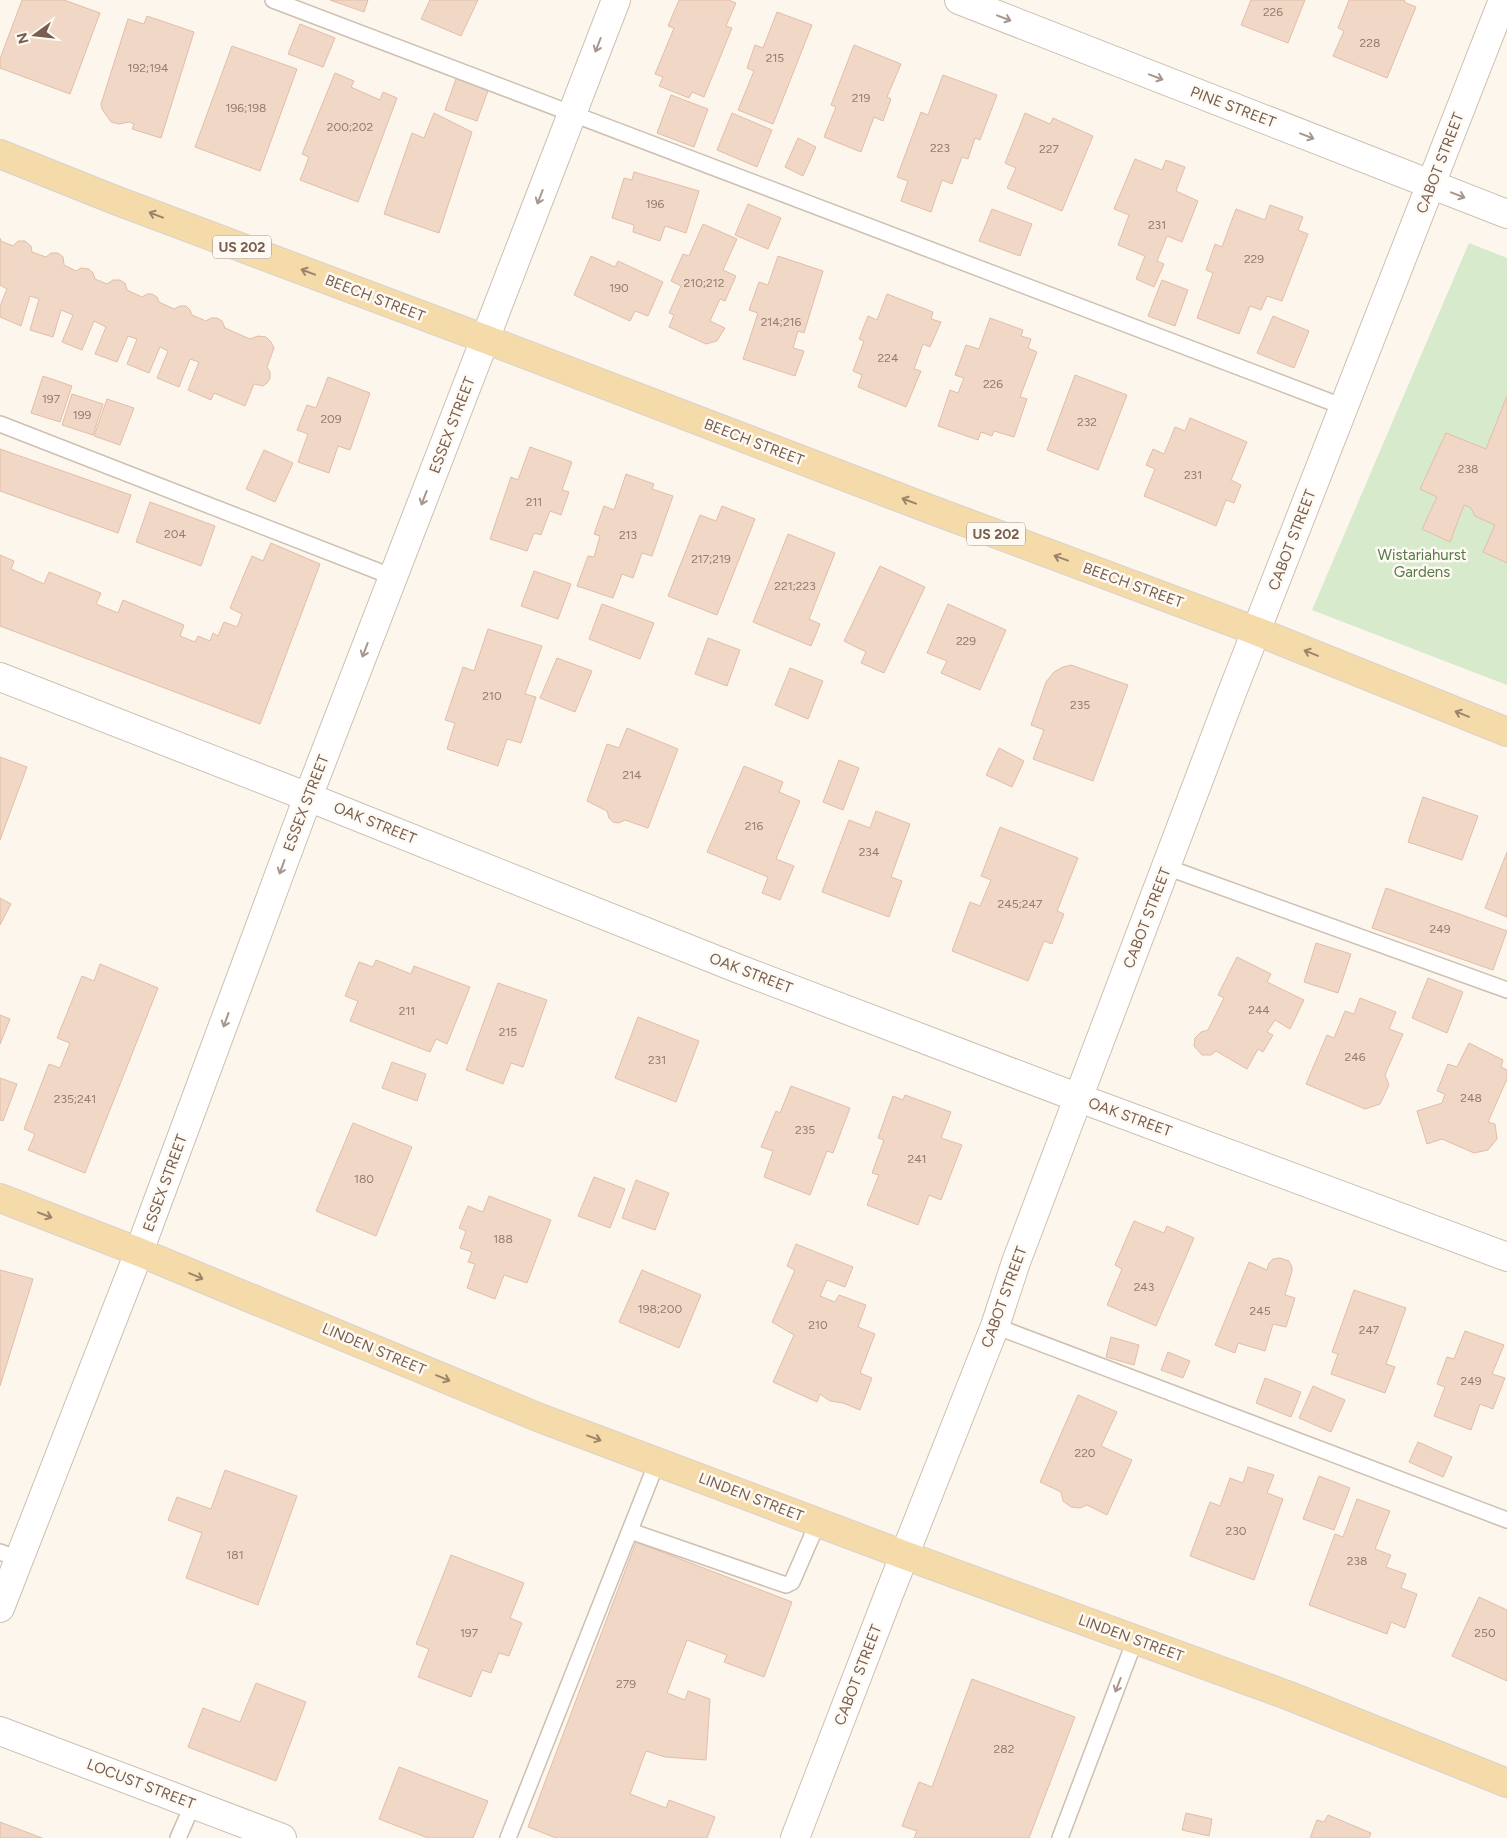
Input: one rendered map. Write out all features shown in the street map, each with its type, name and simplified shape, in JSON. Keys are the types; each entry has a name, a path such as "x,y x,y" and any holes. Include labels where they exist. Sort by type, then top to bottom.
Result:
{"main road":[{"name":"BEECH STREET","path":"0,154 115,200 485,339 936,512 1256,631 1507,732"},
{"name":"LINDEN STREET","path":"0,1198 140,1252 540,1418 1287,1696 1507,1783"}],"street":[{"name":"ESSEX STREET","path":"0,1608 10,1556 140,1252 308,797 616,0"},
{"name":"PINE STREET","path":"959,0 1507,214"},
{"name":"CABOT STREET","path":"795,1838 995,1326 1016,1262 1256,631 1503,0"},
{"name":"OAK STREET","path":"0,677 740,969 1078,1098 1507,1257"},
{"name":"LOCUST STREET","path":"0,1731 282,1838"}],"lane":[{"path":"273,0 1344,407"},
{"path":"0,424 393,577"},
{"path":"1166,867 1507,990"},
{"path":"995,1326 1507,1520"},
{"path":"508,1838 657,1462"},
{"path":"630,1530 786,1585 792,1582 818,1522"},
{"path":"1060,1838 1135,1640"},
{"path":"178,1838 193,1804"}],"green space":[{"name":"Wistariahurst Gardens","path":"1469,243 1507,258 1507,685 1312,610"}],"building":[{"path":"22,0 64,0 100,13 70,94 0,68 0,59"},
{"path":"330,0 368,0 364,12"},
{"path":"430,0 478,0 461,36 421,19"},
{"path":"679,0 729,0 736,3 726,26 732,28 704,97 692,92 689,98 659,86 663,77 655,74 674,28 668,26"},
{"path":"1251,0 1305,0 1288,43 1241,25"},
{"path":"1349,0 1405,0 1404,2 1416,7 1387,78 1333,56 1344,31 1338,28"},
{"path":"777,12 812,25 773,124 738,110 754,71 747,68 755,45 763,48"},
{"path":"147,16 194,32 161,138 132,129 134,124 129,122 119,124 111,122 102,109 101,104 128,19 144,24"},
{"path":"300,24 335,38 323,67 288,54"},
{"path":"854,45 901,64 887,97 891,99 883,121 874,117 861,152 824,137 836,107 831,105"},
{"path":"232,46 297,69 260,171 195,147"},
{"path":"335,73 354,81 351,87 380,100 383,92 397,98 358,202 300,180 309,157 302,154"},
{"path":"943,75 997,95 980,140 975,138 968,159 962,157 952,184 942,180 931,212 901,201 908,181 897,177 921,112 928,115"},
{"path":"457,76 489,88 477,121 445,110"},
{"path":"671,95 708,109 694,147 657,133"},
{"path":"434,113 472,132 439,233 384,214 412,133 424,138"},
{"path":"732,113 772,130 757,167 717,150"},
{"path":"1025,113 1050,124 1053,118 1093,136 1062,211 1007,188 1016,168 1005,163"},
{"path":"798,138 816,147 803,176 785,167"},
{"path":"1135,159 1162,170 1166,160 1185,167 1176,191 1198,201 1182,242 1167,236 1157,261 1164,264 1154,287 1136,279 1145,256 1118,245 1129,215 1114,209"},
{"path":"634,172 699,191 686,233 665,226 660,241 633,232 634,225 612,218 624,178 632,180"},
{"path":"748,204 781,218 768,249 735,235"},
{"path":"1270,205 1303,217 1298,230 1308,234 1282,301 1267,296 1261,310 1250,306 1239,334 1197,318 1213,273 1206,270 1215,244 1222,247 1236,209 1265,220"},
{"path":"992,209 1032,224 1020,256 979,241"},
{"path":"703,224 737,239 723,270 736,276 725,301 720,299 710,321 725,328 717,341 706,344 669,327 674,315 669,313 681,286 671,281 683,254 689,256"},
{"path":"0,238 1,241 13,246 18,241 25,241 31,246 32,252 46,257 51,253 58,253 63,257 64,265 76,271 81,268 89,269 95,279 107,284 113,280 120,280 125,283 127,290 142,297 152,294 157,297 159,302 174,309 186,306 192,315 206,321 211,318 217,318 222,321 225,328 250,339 258,336 266,337 274,348 267,367 270,372 270,378 263,386 254,384 245,406 214,393 211,400 188,390 199,362 190,359 179,387 157,378 168,351 160,347 149,373 127,364 137,339 128,336 117,362 95,354 106,327 94,321 82,350 62,342 73,315 61,310 53,337 30,330 39,299 30,296 21,326 0,317 0,306 7,289 0,285"},
{"path":"591,256 615,267 618,261 663,282 648,316 635,311 630,321 574,295"},
{"path":"778,256 823,271 804,333 798,331 793,348 804,351 795,376 743,359 758,313 749,310 759,282 768,285"},
{"path":"1162,280 1188,290 1175,326 1148,316"},
{"path":"887,294 933,312 931,319 941,322 930,347 923,344 914,369 921,371 906,407 858,387 862,375 853,371 864,341 859,339 868,316 877,320"},
{"path":"1273,316 1309,331 1294,368 1257,353"},
{"path":"990,318 1023,330 1021,336 1031,339 1028,348 1037,352 1020,397 1027,399 1014,437 994,431 992,436 981,432 978,440 938,426 950,390 958,393 964,378 955,375 966,345 979,349"},
{"path":"1075,375 1127,395 1098,470 1047,450"},
{"path":"43,376 72,386 60,422 31,413"},
{"path":"328,377 370,393 350,450 338,446 329,473 298,462 308,434 297,430 307,405 316,408"},
{"path":"72,394 103,404 93,435 62,425"},
{"path":"1507,396 1507,563 1483,552 1495,525 1475,516 1471,508 1464,505 1450,542 1422,529 1437,497 1420,489 1446,433 1486,449"},
{"path":"107,399 134,408 120,445 94,436"},
{"path":"1190,418 1247,442 1231,480 1241,485 1234,503 1226,500 1216,526 1144,496 1155,469 1146,465 1153,449 1164,454 1175,427 1185,431"},
{"path":"530,447 572,462 562,490 569,492 561,515 550,511 541,535 534,533 527,551 490,539 511,477 518,480"},
{"path":"0,449 131,495 118,533 0,491"},
{"path":"264,450 293,463 275,502 246,489"},
{"path":"626,474 654,484 652,489 673,496 652,556 642,553 633,578 622,574 613,598 577,586 588,556 594,557 600,536 594,534 604,506 614,510"},
{"path":"150,502 215,526 201,566 136,542"},
{"path":"722,506 755,519 717,615 668,596 700,515 716,521"},
{"path":"788,534 835,553 809,619 820,624 811,646 753,622"},
{"path":"271,543 320,564 260,724 0,626 0,555 14,561 11,569 44,584 49,572 101,593 96,604 118,613 123,600 184,625 180,636 195,642 198,636 210,641 213,633 218,636 224,622 237,627 242,614 230,608 252,556 263,561"},
{"path":"880,566 925,587 884,673 861,663 866,652 844,641"},
{"path":"534,571 571,584 558,619 521,606"},
{"path":"602,604 654,623 640,659 589,639"},
{"path":"948,604 1006,630 980,690 941,673 947,661 927,653"},
{"path":"488,629 542,646 525,694 536,697 521,743 507,739 498,766 447,749 455,723 445,720 463,667 474,671"},
{"path":"708,638 740,650 727,686 695,674"},
{"path":"557,658 592,671 575,712 540,698"},
{"path":"1071,665 1128,685 1093,781 1033,759 1044,730 1031,725 1046,682 1054,672"},
{"path":"790,668 823,681 808,719 775,705"},
{"path":"627,728 678,749 648,828 625,820 619,823 613,822 609,818 607,811 587,801 607,744 619,748"},
{"path":"999,748 1024,761 1012,787 986,775"},
{"path":"0,757 27,767 0,840"},
{"path":"839,760 859,768 843,810 823,802"},
{"path":"744,766 783,782 779,792 800,801 776,859 794,866 780,900 762,893 768,877 707,852"},
{"path":"1423,797 1478,816 1462,860 1408,842"},
{"path":"876,811 910,824 891,877 902,881 889,917 822,892 849,820 870,828"},
{"path":"1000,827 1078,858 1057,911 1064,914 1052,944 1044,941 1028,981 952,951 970,902 980,906 991,880 981,876"},
{"path":"1507,852 1507,917 1485,908"},
{"path":"1386,888 1507,931 1493,970 1372,928"},
{"path":"0,898 11,904 0,925"},
{"path":"1316,943 1351,954 1338,993 1304,982"},
{"path":"1237,957 1271,974 1267,982 1304,1000 1290,1029 1275,1020 1267,1032 1273,1035 1263,1052 1258,1049 1247,1069 1216,1051 1211,1055 1202,1055 1194,1046 1195,1038 1201,1032 1208,1030 1224,998 1218,995"},
{"path":"376,960 411,974 414,966 470,987 447,1044 436,1039 430,1052 350,1021 358,1001 345,996 359,962 373,967"},
{"path":"100,964 158,988 85,1173 28,1150 35,1134 24,1129 49,1064 60,1068 70,1043 57,1038 82,976 94,981"},
{"path":"1428,978 1463,992 1447,1033 1412,1018"},
{"path":"498,983 547,1000 523,1067 511,1063 503,1084 466,1070"},
{"path":"1360,998 1396,1012 1389,1029 1403,1034 1385,1075 1389,1085 1380,1104 1365,1109 1306,1084 1327,1035 1334,1038 1345,1011 1354,1014"},
{"path":"0,1015 10,1019 0,1044"},
{"path":"638,1017 699,1041 676,1102 615,1078"},
{"path":"1469,1043 1503,1060 1501,1067 1507,1070 1507,1079 1488,1122 1495,1124 1497,1139 1488,1150 1474,1153 1442,1139 1427,1144 1417,1111 1442,1103 1445,1094 1437,1091 1448,1064 1457,1067"},
{"path":"392,1062 426,1074 417,1101 382,1088"},
{"path":"0,1078 17,1084 3,1121 0,1120"},
{"path":"791,1086 850,1108 833,1153 827,1151 810,1195 764,1177 773,1151 761,1147 776,1111 780,1113"},
{"path":"905,1095 951,1112 941,1138 962,1145 941,1200 929,1195 918,1225 867,1205 879,1175 872,1173 884,1140 878,1138 893,1096 903,1100"},
{"path":"353,1123 412,1147 376,1236 316,1211"},
{"path":"594,1177 625,1189 610,1228 578,1216"},
{"path":"636,1180 669,1193 655,1230 622,1218"},
{"path":"489,1196 551,1220 527,1283 504,1275 495,1299 467,1288 475,1264 468,1262 472,1252 460,1248 466,1231 459,1228 468,1206 483,1212"},
{"path":"1134,1221 1164,1233 1167,1226 1194,1238 1156,1326 1107,1305 1122,1269 1115,1265"},
{"path":"796,1244 853,1267 845,1287 827,1280 820,1296 835,1302 839,1295 866,1305 858,1327 875,1334 860,1373 872,1378 860,1410 843,1403 830,1401 820,1394 817,1402 773,1382 794,1335 772,1322 795,1270 787,1266"},
{"path":"1280,1258 1289,1261 1292,1267 1285,1295 1295,1298 1286,1327 1273,1324 1265,1351 1238,1343 1235,1353 1215,1345 1249,1262 1267,1270 1269,1263 1273,1259"},
{"path":"0,1270 33,1279 0,1386"},
{"path":"642,1270 701,1295 679,1348 619,1322"},
{"path":"1354,1290 1406,1308 1386,1364 1395,1367 1385,1393 1331,1374 1338,1354 1332,1352"},
{"path":"1465,1331 1504,1345 1492,1374 1505,1378 1493,1409 1480,1404 1471,1430 1434,1416 1445,1387 1437,1384 1447,1357 1454,1359"},
{"path":"1111,1337 1139,1345 1134,1365 1106,1357"},
{"path":"1168,1352 1190,1361 1183,1378 1161,1370"},
{"path":"1265,1378 1301,1392 1291,1417 1256,1403"},
{"path":"1313,1386 1345,1400 1331,1432 1299,1418"},
{"path":"1078,1395 1117,1412 1101,1446 1132,1460 1107,1515 1087,1505 1080,1508 1071,1507 1063,1501 1061,1492 1040,1482"},
{"path":"1418,1442 1452,1457 1443,1477 1409,1462"},
{"path":"1248,1467 1274,1475 1267,1493 1283,1499 1254,1580 1190,1556 1210,1502 1220,1506 1230,1478 1243,1483"},
{"path":"225,1470 297,1496 258,1605 186,1578 202,1533 168,1520 177,1497 211,1509"},
{"path":"1319,1476 1350,1488 1334,1530 1303,1519"},
{"path":"1357,1499 1390,1511 1375,1549 1391,1555 1386,1567 1406,1574 1401,1588 1417,1594 1405,1628 1391,1622 1387,1634 1309,1605 1335,1534 1343,1537"},
{"path":"636,1542 792,1602 764,1677 724,1662 727,1655 687,1640 667,1693 685,1700 688,1691 710,1699 706,1760 665,1757 646,1751 630,1794 666,1808 669,1800 715,1817 707,1838 556,1838 528,1827"},
{"path":"451,1555 524,1583 510,1618 522,1623 509,1656 499,1653 491,1673 482,1670 471,1697 418,1677 429,1649 416,1644"},
{"path":"1479,1597 1507,1610 1507,1681 1452,1656"},
{"path":"972,1679 1075,1717 1029,1838 914,1838 917,1831 902,1826 919,1782 932,1787"},
{"path":"256,1683 306,1702 276,1781 188,1747 203,1708 240,1722"},
{"path":"399,1767 488,1801 473,1838 428,1838 379,1819"},
{"path":"1186,1813 1212,1819 1209,1836 1182,1830"},
{"path":"1328,1815 1371,1833 1369,1838 1310,1838 1317,1820 1324,1822"},
{"path":"0,1822 42,1838 0,1838"}]}
